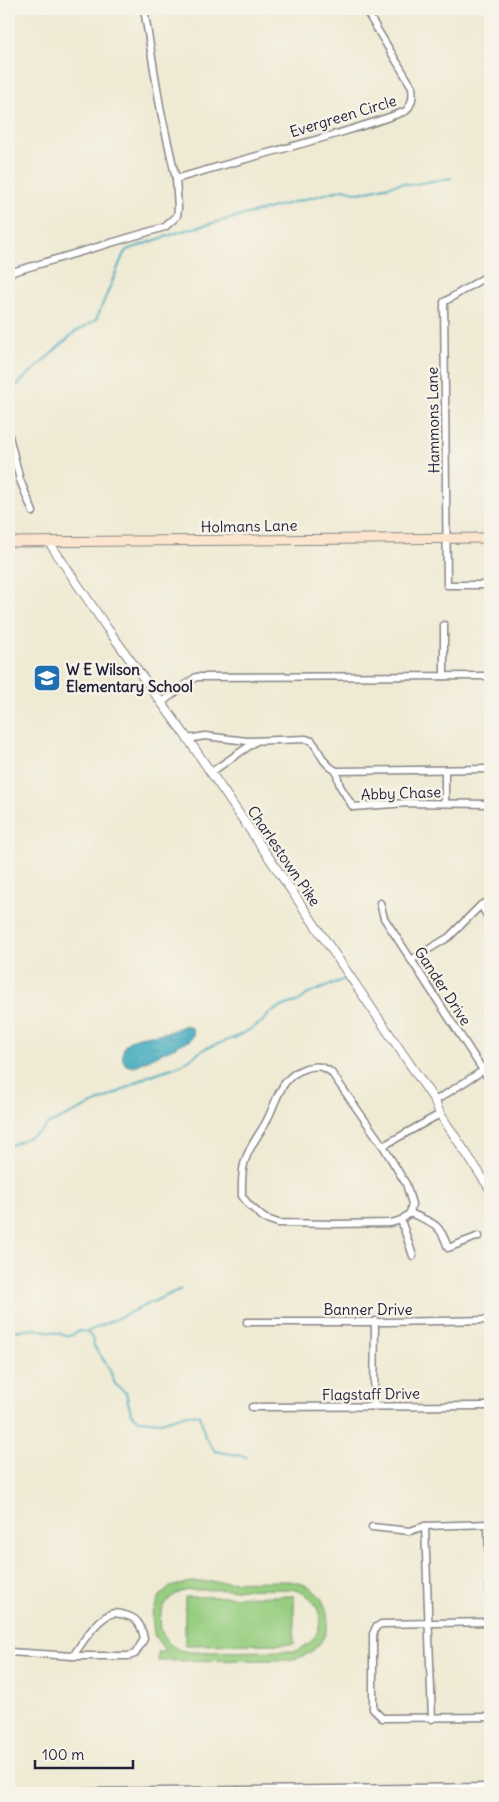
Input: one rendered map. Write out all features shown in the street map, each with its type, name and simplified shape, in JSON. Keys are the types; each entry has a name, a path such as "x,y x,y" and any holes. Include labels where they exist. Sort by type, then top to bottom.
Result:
{"main road":[{"name":"Holmans Lane","path":"9,542 490,538"}],"street":[{"path":"9,273 165,227 177,216 176,179 161,112 144,9"},
{"name":"Evergreen Circle","path":"176,179 365,126 406,111 410,107 413,98 412,87 365,9"},
{"name":"Hammons Lane","path":"490,274 444,302 447,585 490,586"},
{"path":"9,436 20,480 33,512"},
{"name":"Charlestown Pike","path":"49,542 107,628 188,739 435,1101 440,1114 490,1189"},
{"path":"444,626 444,676"},
{"path":"161,703 196,677 490,676"},
{"name":"Abby Chase","path":"188,739 205,736 247,742 312,741 319,755 327,765 336,771 490,769"},
{"path":"210,773 256,741"},
{"path":"445,770 445,803"},
{"name":"Abby Chase","path":"336,771 340,786 353,807 445,803 490,804"},
{"path":"411,960 450,937 481,905 490,901"},
{"name":"Gander Drive","path":"380,903 384,918 490,1080"},
{"path":"481,905 490,921"},
{"path":"322,1066 331,1072 383,1146 406,1184 412,1204 410,1214 401,1220 391,1223 278,1223 264,1218 250,1205 242,1196 244,1161 284,1082 297,1071 311,1067 322,1066"},
{"path":"435,1101 490,1066"},
{"path":"383,1146 440,1114"},
{"path":"410,1214 439,1228 444,1233 448,1248 479,1236"},
{"path":"401,1220 413,1256"},
{"name":"Banner Drive","path":"247,1322 490,1320"},
{"path":"374,1406 375,1322"},
{"name":"Flagstaff Drive","path":"252,1407 490,1406"},
{"path":"372,1527 410,1531 425,1526 489,1524 490,1592"},
{"path":"425,1526 432,1719"},
{"path":"9,1652 73,1656 128,1656 134,1654 144,1638 139,1622 131,1616 114,1613 108,1614 98,1622 73,1656"},
{"path":"490,1622 381,1624 374,1630 373,1634 373,1709 382,1718 490,1717"},
{"path":"9,1793 490,1787"}],"green space":[{"path":"289,1581 306,1586 318,1595 325,1607 328,1620 325,1634 317,1646 305,1655 288,1660 158,1661 158,1652 166,1652 154,1635 152,1615 160,1596 170,1587 190,1582","holes":["289,1589 302,1592 311,1599 317,1608 320,1618 319,1628 314,1638 306,1646 294,1651 192,1652 178,1649 169,1643 163,1633 160,1622 162,1612 167,1602 177,1594 190,1590"]},
{"path":"294,1596 294,1644 185,1645 185,1597"}],"water":[{"path":"186,1025 192,1028 193,1031 193,1036 190,1040 133,1067 126,1065 123,1060 123,1052 125,1045 129,1041 142,1036 169,1032"}],"waterway":[{"path":"10,400 10,395 16,386 31,372 75,332 96,320 124,253 127,250 179,232 344,189 359,193 403,183 410,185 451,178"},
{"path":"9,1146 40,1132 47,1125 119,1092 148,1076 181,1065 206,1048 234,1038 251,1029 262,1022 270,1013 283,1006 299,1001 308,994 347,978"},
{"path":"9,1331 37,1329 70,1336 80,1331 87,1332 181,1289"},
{"path":"87,1332 109,1368 115,1384 126,1393 131,1413 138,1420 161,1422 187,1414 200,1415 205,1437 215,1451 247,1457"}],"place":[{"name":"W E Wilson Elementary School","path":"47,678"}]}
